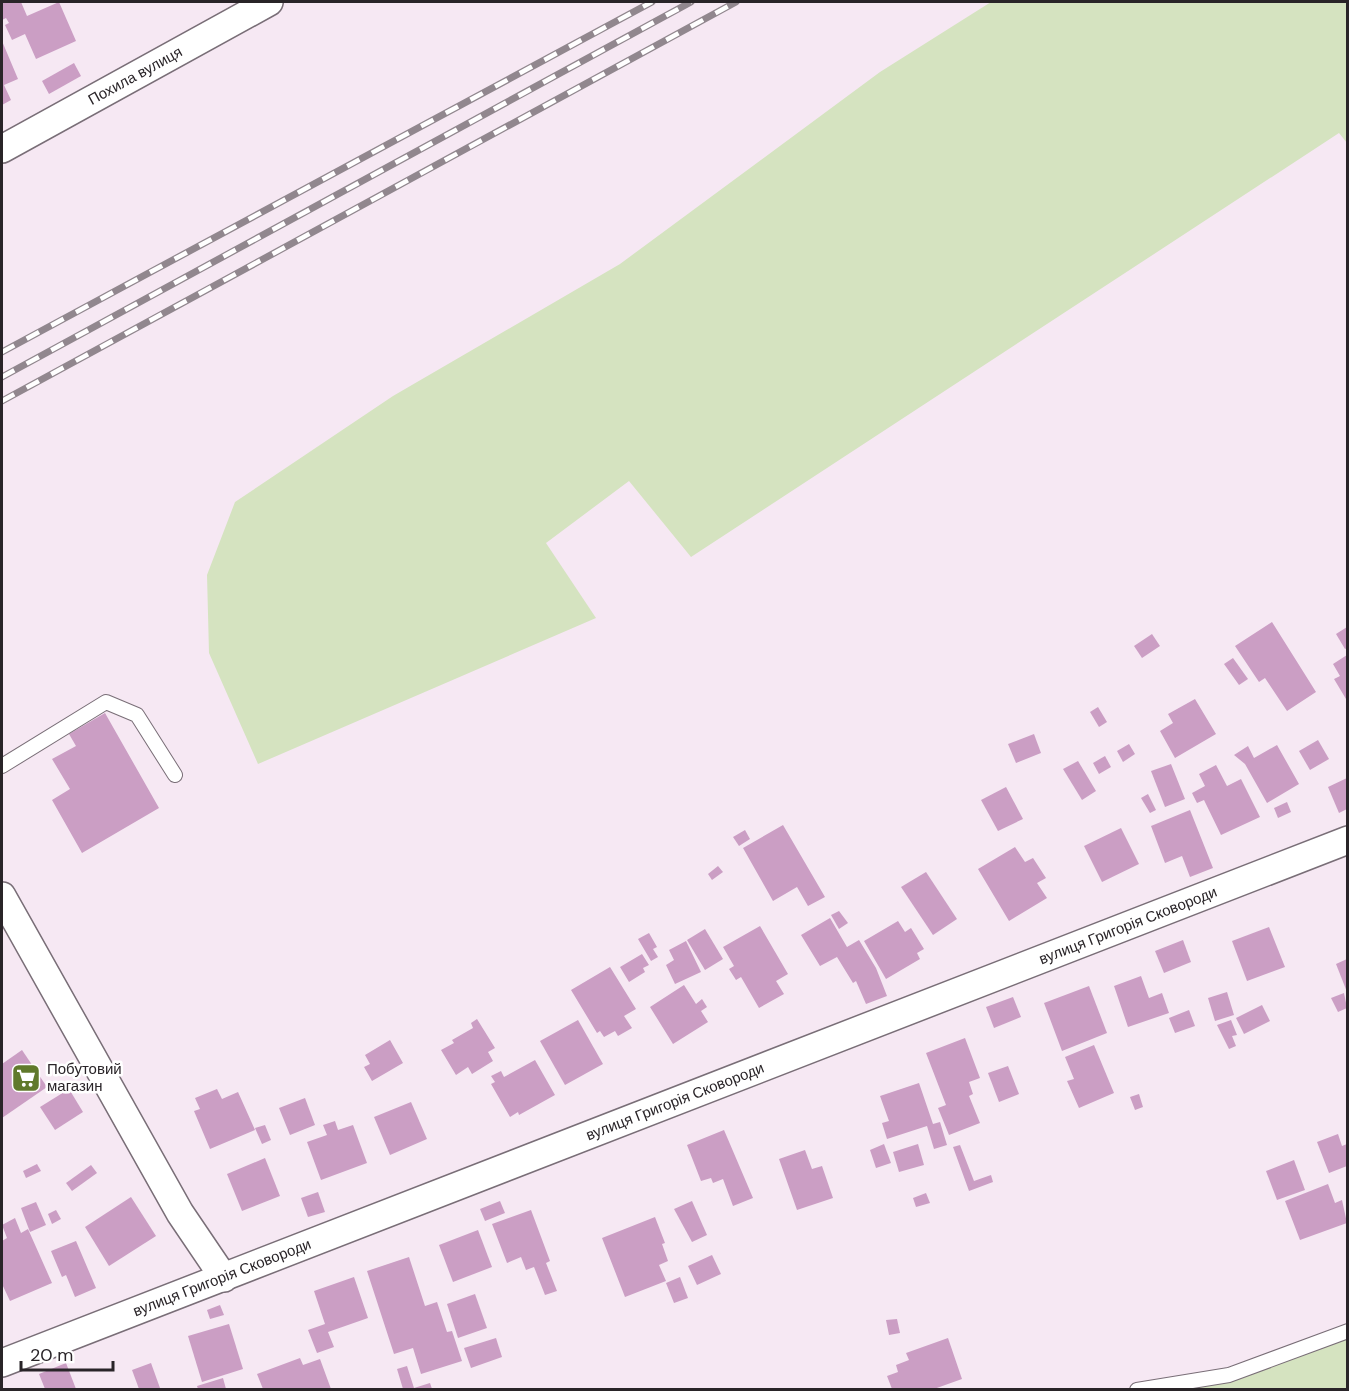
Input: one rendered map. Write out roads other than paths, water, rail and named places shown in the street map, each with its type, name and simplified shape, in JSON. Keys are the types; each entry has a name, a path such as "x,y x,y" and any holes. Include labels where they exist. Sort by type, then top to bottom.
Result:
{"street":[{"name":"Похила вулиця","path":"2,149 269,2"},
{"name":"вулиця Григорія Сковороди","path":"2,1363 1347,840"},
{"path":"2,896 180,1213 224,1278"}],"lane":[{"path":"2,766 106,702 137,715 175,775"},
{"path":"1137,1389 1229,1375 1347,1331"}],"railway":[{"path":"2,352 652,2"},
{"path":"2,377 691,2"},
{"path":"2,401 736,2"}],"place":[{"name":"Побутовий магазин","path":"26,1078"}]}
